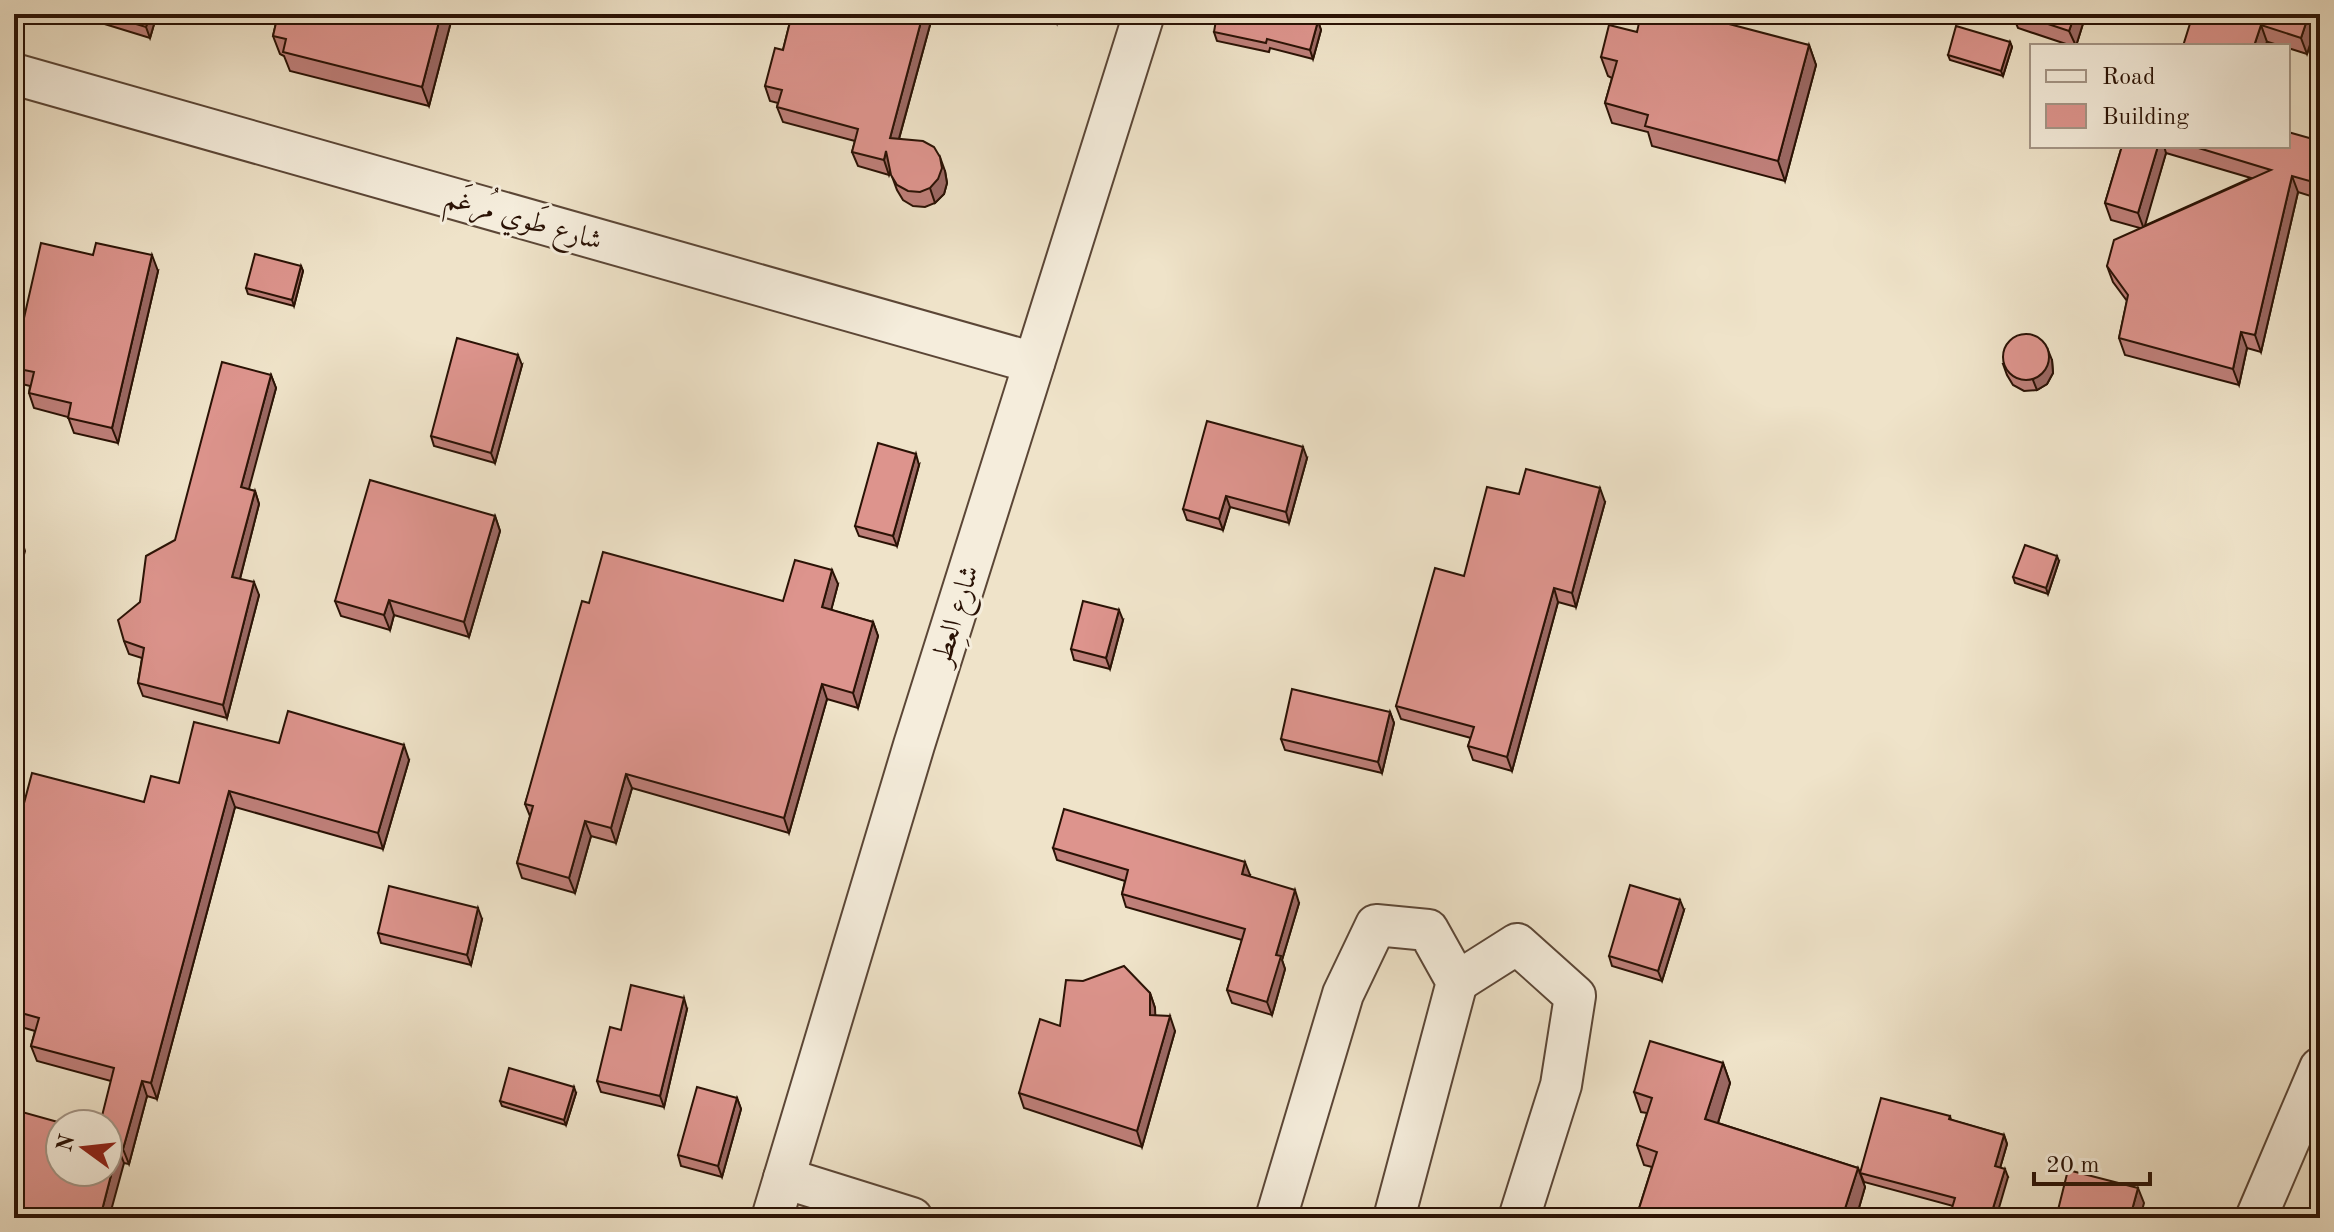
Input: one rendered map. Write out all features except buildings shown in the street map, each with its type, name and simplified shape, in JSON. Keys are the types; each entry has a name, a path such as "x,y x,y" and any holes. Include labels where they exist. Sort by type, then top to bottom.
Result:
{"street":[{"name":"شارع العِطر","path":"772,1218 914,745 1144,14"},
{"name":"شارع طَوي مُرغَم","path":"14,74 1034,363"},
{"path":"1276,1218 1343,994 1376,925 1428,930 1457,982"},
{"path":"1394,1218 1457,982 1517,944 1575,996 1561,1085 1519,1218"},
{"path":"2256,1218 2320,1068"},
{"path":"784,1178 912,1218"}]}
